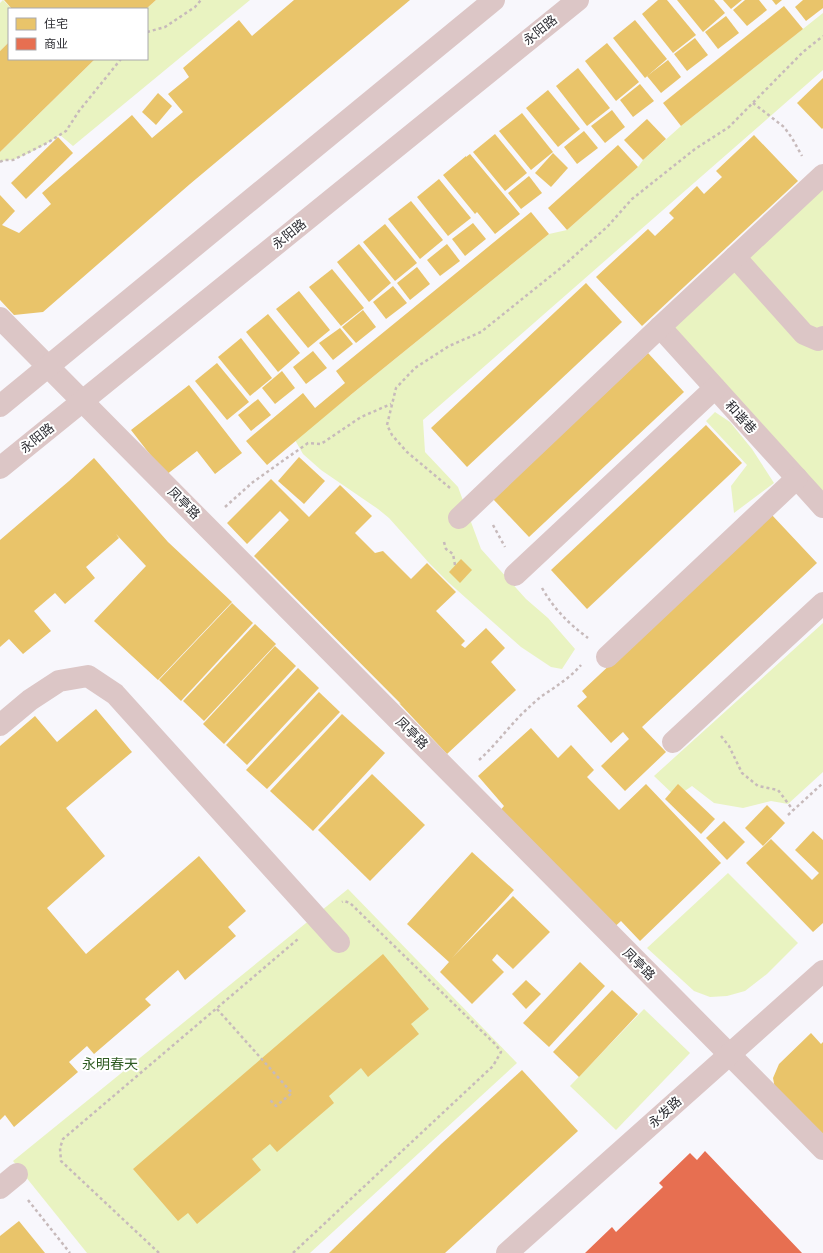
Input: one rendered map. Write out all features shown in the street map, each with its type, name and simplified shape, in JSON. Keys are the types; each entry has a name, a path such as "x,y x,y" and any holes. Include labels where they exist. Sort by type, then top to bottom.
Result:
{"street":[{"path":"0,406 494,0"},
{"name":"永阳路","path":"0,468 578,0"},
{"path":"465,512 822,176"},
{"path":"735,257 804,334 818,340 823,337"},
{"name":"凤亭路","path":"0,318 823,1149"},
{"name":"和谐巷","path":"660,327 823,507"},
{"path":"520,571 716,388"},
{"path":"607,657 797,478"},
{"path":"673,742 823,603"},
{"path":"0,725 30,700 60,681 88,676 114,694 339,942"},
{"name":"永发路","path":"507,1253 823,970"}],"path":[{"path":"148,32 164,27 195,7 201,0"},
{"path":"592,640 560,614 551,603 542,587 520,571 494,526 481,513 465,512 392,435 387,425 396,388 415,368 449,346 481,332 562,267 608,226 632,198 695,149 729,127 803,52 823,36"},
{"path":"0,162 4,160 13,160 47,143 66,131 79,111 120,60"},
{"path":"753,103 784,127 807,163 814,171 822,176"},
{"path":"205,524 254,482 295,451 308,443 321,444 361,417 392,404"},
{"path":"458,781 490,750 524,711 543,695 560,684 577,669 584,660"},
{"path":"702,714 729,746 742,773 758,786 778,790 793,810"},
{"path":"788,815 823,783"},
{"path":"159,1253 61,1160 60,1148 63,1140 344,901 350,903 496,1045 501,1052 493,1066 293,1253"},
{"path":"217,1009 292,1093 276,1106 269,1099"},
{"path":"9,1181 70,1253"}],"green space":[{"path":"3,0 11,8 8,8 8,43 0,51 0,3"},
{"path":"156,0 250,0 73,146 60,135 27,154 13,160 0,162 0,152 94,60 148,60 147,8"},
{"path":"823,13 823,70 423,420 425,452 458,487 481,549 526,599 548,618 575,649 562,669 551,667 521,647 448,582 389,518 321,470 303,454 295,440 549,234 567,230 638,167 643,160 681,126"},
{"path":"823,184 823,503 664,329"},
{"path":"715,412 730,422 752,449 774,483 734,513 731,486 747,465 706,421"},
{"path":"823,623 823,772 788,804 771,801 743,808 714,803 692,786 676,797 654,776"},
{"path":"728,873 798,943 767,974 745,991 727,996 710,997 694,991 647,948"},
{"path":"348,889 517,1063 310,1253 87,1253 13,1161"},
{"path":"644,1009 690,1053 616,1130 570,1086"}],"building: 住宅":[{"path":"4,0 156,0 147,8 11,8"},
{"path":"294,0 410,0 190,184 43,312 14,315 0,300 0,195 15,211 2,225 19,233 51,204 42,193 132,115 152,138 183,112 168,94 189,77 183,68 239,20 252,36"},
{"path":"658,0 667,0 696,35 673,53 642,14"},
{"path":"677,0 714,0 725,13 703,32"},
{"path":"723,0 742,0 731,9"},
{"path":"745,0 759,0 767,10 747,26 733,10"},
{"path":"772,0 782,0 776,5"},
{"path":"803,0 823,0 823,8 806,21 795,7"},
{"path":"784,6 803,29 681,126 663,103"},
{"path":"726,16 739,33 718,49 705,32"},
{"path":"635,20 667,59 645,78 613,38"},
{"path":"695,38 708,55 687,71 674,54"},
{"path":"8,43 8,60 94,60 0,152 0,51"},
{"path":"607,43 639,82 616,101 585,61"},
{"path":"668,60 681,77 661,93 647,76"},
{"path":"578,68 610,108 587,126 556,86"},
{"path":"823,78 823,128 822,129 797,103"},
{"path":"640,84 654,101 633,117 620,100"},
{"path":"548,90 580,129 558,147 526,108"},
{"path":"158,93 172,106 156,125 142,112"},
{"path":"612,110 625,127 605,143 591,126"},
{"path":"522,113 553,152 531,170 499,131"},
{"path":"647,119 666,139 643,160 624,140"},
{"path":"584,131 598,148 577,164 564,147"},
{"path":"495,134 527,173 505,191 473,152"},
{"path":"754,135 798,181 642,326 596,277 648,229 655,236 674,218 669,213 697,186 704,194 722,177 716,171"},
{"path":"58,137 73,153 26,199 11,183"},
{"path":"618,145 638,167 567,230 548,208"},
{"path":"553,153 568,168 551,187 535,173"},
{"path":"470,154 520,214 495,234 477,212 475,214 443,175"},
{"path":"529,176 542,193 521,209 508,193"},
{"path":"439,179 471,218 448,236 417,197"},
{"path":"411,201 443,240 420,259 388,219"},
{"path":"531,212 549,234 353,393 267,465 246,441 303,393 315,408 345,383 336,371"},
{"path":"473,223 486,239 465,256 452,239"},
{"path":"385,224 417,263 395,281 363,242"},
{"path":"359,244 391,283 369,302 337,262"},
{"path":"447,244 460,261 440,276 427,260"},
{"path":"417,267 430,284 410,300 397,283"},
{"path":"332,269 364,308 341,326 309,287"},
{"path":"586,283 622,322 467,467 431,428"},
{"path":"393,286 407,303 386,319 373,302"},
{"path":"299,291 330,330 308,348 276,309"},
{"path":"363,310 376,327 356,343 342,327"},
{"path":"268,314 300,353 278,372 246,332"},
{"path":"340,328 353,344 333,360 319,343"},
{"path":"241,338 272,378 250,396 218,357"},
{"path":"313,351 327,368 306,384 293,367"},
{"path":"648,353 684,392 529,537 493,499"},
{"path":"217,363 249,402 227,420 195,381"},
{"path":"282,371 295,388 275,404 262,388"},
{"path":"189,385 242,453 215,474 197,451 166,475 131,430"},
{"path":"258,399 271,415 251,431 238,415"},
{"path":"706,425 742,463 587,609 551,570"},
{"path":"299,457 325,481 304,504 278,481"},
{"path":"94,458 168,542 232,602 158,680 94,621 146,566 116,534 119,538 86,567 95,578 65,604 55,593 34,611 51,631 23,654 9,639 0,647 0,540"},
{"path":"271,479 309,517 340,485 372,516 355,533 375,553 383,551 411,579 427,563 456,592 436,611 465,641 461,645 465,648 486,628 505,648 491,662 516,690 447,754 399,703 401,704 254,556 289,520 280,511 247,544 227,523"},
{"path":"771,514 817,563 642,727 666,752 625,791 601,766 629,739 623,732 611,743 577,706 587,697 582,691"},
{"path":"461,559 472,570 460,583 449,572"},
{"path":"232,603 253,623 181,701 159,680"},
{"path":"255,624 276,644 204,721 183,701"},
{"path":"275,646 296,666 224,744 203,724"},
{"path":"298,668 319,688 247,765 226,745"},
{"path":"319,692 340,712 267,789 246,770"},
{"path":"96,709 132,752 66,808 105,856 47,908 86,954 199,856 246,911 228,927 236,936 185,980 178,970 145,999 151,1005 94,1054 87,1046 69,1062 78,1072 14,1127 5,1115 0,1120 0,746 35,716 57,742"},
{"path":"342,714 385,753 313,831 270,791"},
{"path":"531,728 558,758 571,745 594,770 587,777 619,810 646,784 721,863 640,941 621,921 610,931 498,813 504,806 478,776"},
{"path":"372,774 425,825 370,881 318,830"},
{"path":"678,784 715,819 701,834 665,799"},
{"path":"767,805 785,823 763,846 745,828"},
{"path":"724,821 745,842 727,860 706,838"},
{"path":"813,831 823,840 823,923 813,932 746,863 771,839 812,880 819,873 795,850"},
{"path":"472,852 514,890 452,958 513,896 550,932 513,969 497,954 492,960 504,972 472,1004 440,972 449,962 407,924"},
{"path":"383,954 429,1009 411,1024 419,1034 368,1077 361,1068 329,1096 334,1103 277,1152 270,1144 252,1159 261,1170 197,1224 188,1213 178,1221 133,1169"},
{"path":"580,962 605,986 549,1047 523,1023"},
{"path":"526,980 541,994 526,1009 512,994"},
{"path":"612,990 638,1014 579,1077 553,1052"},
{"path":"811,1033 821,1044 823,1042 823,1141 776,1094 773,1078 779,1064"},
{"path":"522,1070 578,1131 445,1253 329,1253 441,1144"},
{"path":"19,1221 45,1253 0,1253 0,1236"}],"building: 商业":[{"path":"705,1151 802,1253 585,1253 612,1227 616,1232 663,1187 659,1183 690,1153 697,1160"}],"district":[{"name":"永明春天","path":"110,1064"}]}
